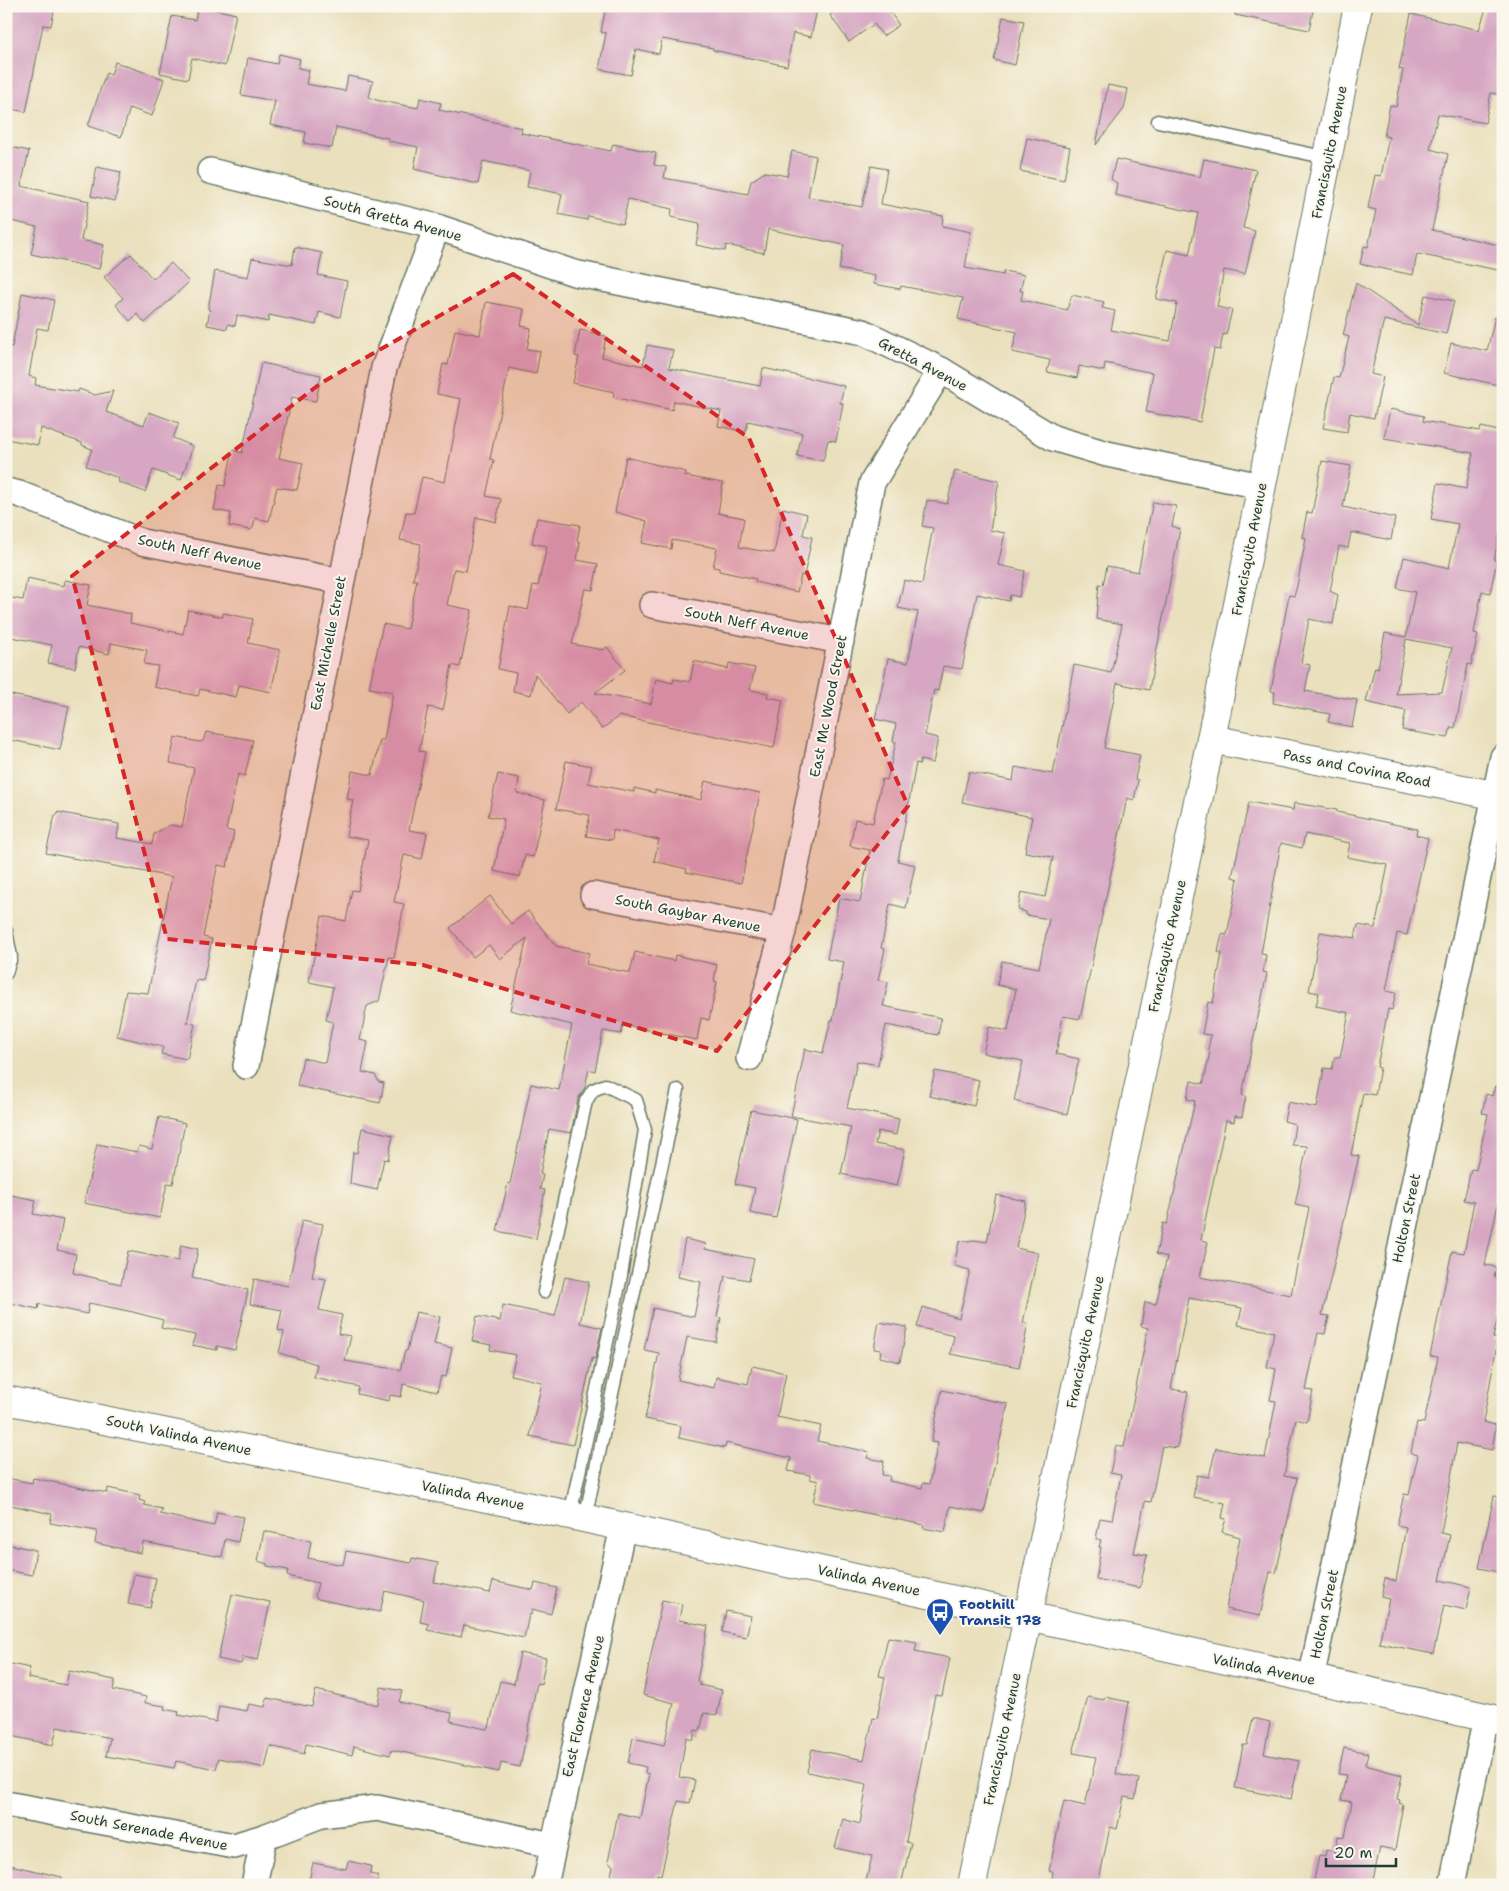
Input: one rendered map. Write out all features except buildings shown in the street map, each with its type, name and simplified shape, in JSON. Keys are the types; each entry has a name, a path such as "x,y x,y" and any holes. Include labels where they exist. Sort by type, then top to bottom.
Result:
{"street":[{"name":"Francisquito Avenue","path":"972,1885 1211,739 1358,6"},
{"name":"South Gretta Avenue","path":"210,171 437,227 574,273"},
{"name":"East Michelle Street","path":"246,1066 340,581 384,368 437,227"},
{"name":"Gretta Avenue","path":"574,273 863,332 941,370 1053,438 1107,454 1261,486"},
{"name":"East Mc Wood Street","path":"749,1058 783,931 872,483 941,370"},
{"name":"South Neff Avenue","path":"6,492 19,494 142,542 340,581"},
{"name":"South Neff Avenue","path":"652,605 842,641"},
{"name":"Pass and Covina Road","path":"1211,739 1498,796"},
{"name":"Holton Street","path":"1311,1679 1498,796 1503,757"},
{"name":"South Gaybar Avenue","path":"592,895 783,931"},
{"name":"South Valinda Avenue","path":"6,1400 352,1471"},
{"name":"Valinda Avenue","path":"352,1471 578,1517 1495,1719"},
{"name":"East Florence Avenue","path":"545,1885 552,1845 623,1527"},
{"path":"1452,1885 1495,1719"},
{"name":"South Serenade Avenue","path":"6,1804 234,1846 264,1837 321,1814 377,1808 552,1845"},
{"path":"254,1885 264,1837"}],"lane":[{"path":"1158,122 1328,158"},
{"path":"6,931 10,957 6,973"},
{"path":"544,1292 586,1101 593,1090 605,1085 636,1100 645,1130 578,1517"},
{"path":"578,1517 678,1090"}],"highlighted area":[{"path":"513,274 749,438 908,806 717,1051 423,965 167,939 72,576 321,383"}],"place":[{"name":"Foothill Transit 178","path":"940,1636"}]}
